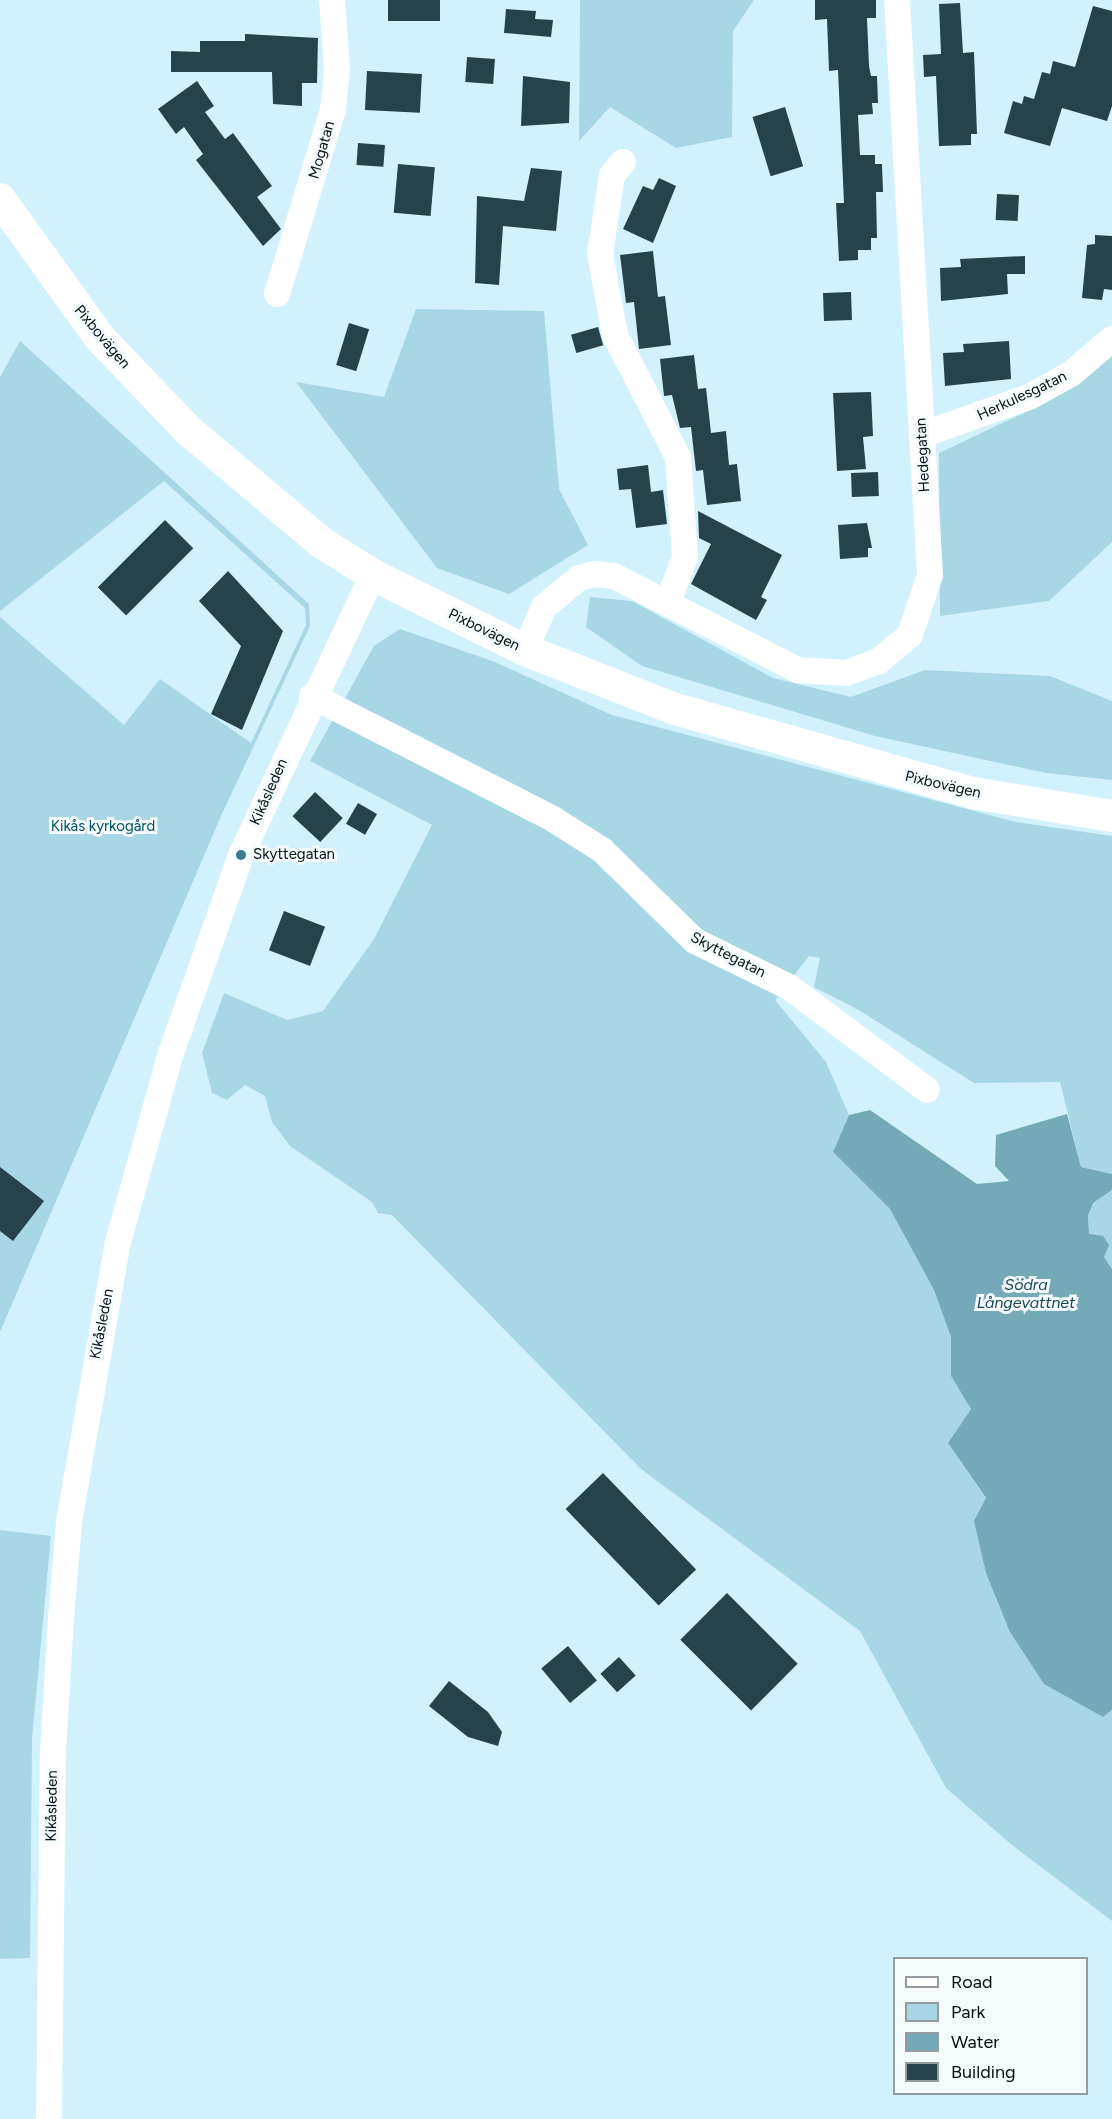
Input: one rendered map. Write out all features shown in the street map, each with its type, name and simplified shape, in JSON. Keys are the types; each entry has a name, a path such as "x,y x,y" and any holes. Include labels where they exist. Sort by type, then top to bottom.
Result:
{"street":[{"name":"Mogatan","path":"277,294 333,110 337,69 332,0"},
{"name":"Hedegatan","path":"525,650 544,607 579,578 614,576 798,670 826,675 879,661 910,635 930,575 897,0"},
{"path":"622,162 612,175 600,254 615,335 678,457 685,557 668,602"},
{"name":"Pixbovägen","path":"0,199 100,338 189,431 313,536 373,575 525,650 672,708 874,769 973,793 1112,816"},
{"name":"Herkulesgatan","path":"922,435 1029,397 1071,374 1112,339"},
{"name":"Kikåsleden","path":"49,2119 53,1752 60,1629 69,1522 99,1339 123,1223 178,1032 241,855 312,696 373,575"},
{"name":"Skyttegatan","path":"312,696 583,837 602,850 695,941 789,987 927,1090"}],"green space":[{"path":"580,0 754,0 733,31 732,137 676,148 610,107 579,141"},
{"path":"416,309 544,311 559,489 588,545 509,594 437,568 296,382 384,397"},
{"name":"Kikås kyrkogård","path":"20,341 309,604 310,626 221,816 0,1332 0,617 124,725 160,679 251,743 306,625 305,608 164,481 0,611 0,377"},
{"path":"1112,352 1112,542 1049,601 940,616 939,453 1043,404"},
{"path":"590,597 632,601 773,678 851,697 925,670 1050,676 1112,701 1112,780 1046,773 875,736 642,666 586,627"},
{"path":"400,629 495,662 612,715 1016,822 1112,836 1112,1174 1081,1167 1060,1082 974,1083 857,1009 814,987 820,958 809,956 775,1000 826,1062 849,1115 833,1152 890,1209 934,1290 951,1337 951,1376 971,1409 948,1443 986,1499 975,1521 986,1573 1102,1717 1112,1710 1112,1921 1012,1845 946,1788 860,1631 641,1469 392,1215 378,1213 372,1202 290,1146 272,1122 265,1096 245,1085 227,1100 212,1093 202,1053 224,993 287,1020 323,1011 374,939 432,825 310,761 374,646"},
{"path":"1112,1190 1112,1269 1089,1234 1088,1216 1093,1203"},
{"path":"0,1530 51,1536 32,1739 30,1958 0,1959"}],"water":[{"name":"Södra Långevattnet","path":"870,1110 977,1184 1009,1181 995,1166 996,1135 1067,1114 1081,1167 1112,1174 1112,1190 1093,1203 1088,1216 1089,1234 1103,1236 1109,1245 1104,1257 1112,1269 1112,1710 1103,1717 1044,1684 1010,1632 986,1573 974,1521 986,1498 948,1443 971,1409 951,1376 951,1337 934,1290 890,1209 833,1152 849,1115"}],"building":[{"path":"388,0 440,0 440,21 388,21"},
{"path":"815,0 876,0 876,18 867,18 869,66 871,76 877,76 878,103 872,103 873,114 858,115 860,155 875,155 875,164 882,164 883,192 876,192 877,238 871,238 871,250 858,250 858,260 839,261 836,203 844,203 838,70 829,71 827,19 815,20"},
{"path":"960,3 963,53 974,52 977,134 971,134 971,145 939,146 936,76 924,77 923,55 941,54 939,4"},
{"path":"1093,6 1112,11 1112,106 1107,121 1062,108 1050,146 1004,133 1013,101 1022,104 1024,96 1034,99 1042,72 1050,74 1053,61 1075,67"},
{"path":"506,9 536,11 535,19 553,20 551,37 504,33"},
{"path":"245,34 318,38 317,83 302,83 302,106 273,104 272,72 171,72 171,51 200,52 200,41 245,41"},
{"path":"467,57 495,59 493,84 465,82"},
{"path":"367,71 422,74 420,113 365,110"},
{"path":"523,76 570,82 569,123 521,126"},
{"path":"197,81 214,106 205,112 225,139 233,133 272,186 257,197 281,229 263,246 196,160 203,154 184,127 176,134 158,109"},
{"path":"785,107 803,166 771,176 752,117"},
{"path":"358,143 385,145 383,167 356,165"},
{"path":"398,164 435,167 431,216 394,213"},
{"path":"531,168 562,171 556,231 503,226 499,285 475,283 477,196 524,201"},
{"path":"659,178 676,186 653,243 623,229 643,186 653,190"},
{"path":"997,194 1019,195 1018,221 996,220"},
{"path":"1095,235 1112,236 1112,290 1104,289 1102,300 1082,298 1087,245 1095,244"},
{"path":"653,251 658,297 665,296 671,345 639,349 634,302 626,303 620,255"},
{"path":"1025,256 1025,274 1007,274 1008,294 941,301 940,268 961,267 960,259"},
{"path":"851,292 852,320 824,321 823,293"},
{"path":"349,323 369,329 356,371 336,365"},
{"path":"598,327 603,345 576,353 571,335"},
{"path":"1009,341 1011,379 945,386 943,353 964,352 963,344"},
{"path":"694,355 698,389 706,388 711,433 726,431 729,465 737,464 741,501 707,505 703,470 696,471 691,427 680,428 672,395 664,396 660,359"},
{"path":"871,392 873,436 863,437 866,469 837,471 833,393"},
{"path":"648,465 651,492 663,490 667,524 636,528 631,489 619,490 617,469"},
{"path":"878,472 879,496 852,497 851,473"},
{"path":"698,511 782,555 761,597 767,600 756,620 691,584 711,544 699,538"},
{"path":"165,520 193,548 126,615 98,587"},
{"path":"867,523 872,548 868,548 868,557 840,559 838,525"},
{"path":"228,571 283,631 242,730 211,714 241,646 199,601"},
{"path":"315,792 343,818 320,842 292,816"},
{"path":"358,803 377,814 365,835 346,824"},
{"path":"284,911 325,927 310,966 269,950"},
{"path":"0,1167 44,1201 13,1241 0,1231"},
{"path":"603,1473 696,1569 659,1606 566,1509"},
{"path":"727,1593 798,1664 751,1710 680,1640"},
{"path":"568,1646 597,1680 570,1703 541,1668"},
{"path":"619,1657 636,1676 617,1692 600,1674"},
{"path":"449,1681 488,1712 502,1732 498,1746 468,1737 429,1706"}],"place":[{"name":"Skyttegatan","path":"241,855"}]}
